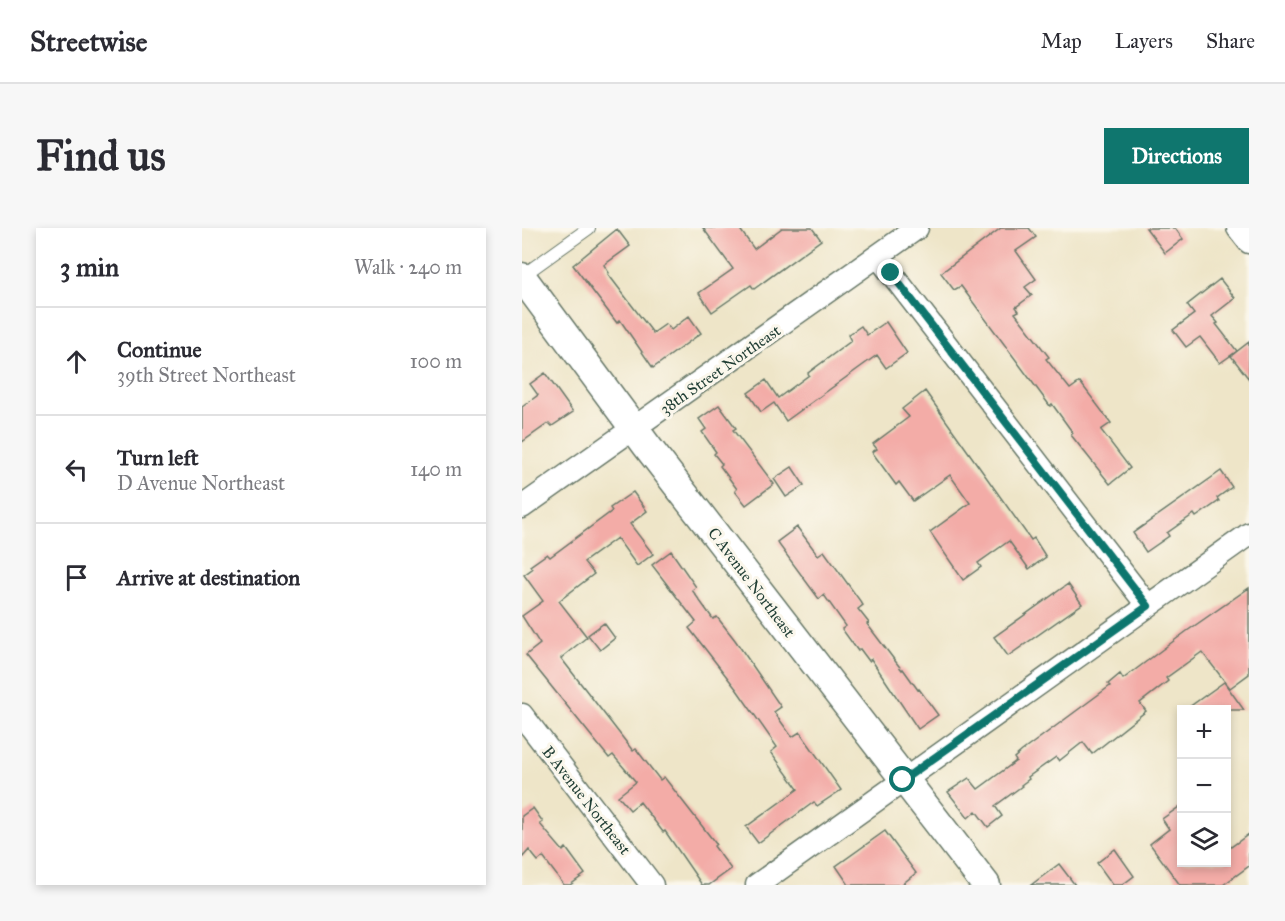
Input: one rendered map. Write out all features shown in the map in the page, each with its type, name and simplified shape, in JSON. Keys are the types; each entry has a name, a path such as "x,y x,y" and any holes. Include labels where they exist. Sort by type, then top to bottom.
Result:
{"street":[{"name":"38th Street Northeast","path":"522,507 917,228"},
{"path":"1238,228 1249,242"},
{"path":"878,256 1148,606"},
{"name":"C Avenue Northeast","path":"522,276 635,429 986,885"},
{"path":"757,885 1249,534"},
{"name":"B Avenue Northeast","path":"522,716 652,885"}],"lane":[{"path":"522,276 589,228"}],"building":[{"path":"703,228 739,228 754,249 782,228 812,228 821,240 754,289 751,285 712,312 699,293 733,269"},
{"path":"1001,228 1029,228 1036,237 1016,251 1036,279 1025,287 1032,295 1016,307 1019,311 1015,313 1049,357 1046,359 1070,389 1080,382 1111,423 1101,430 1130,468 1110,484 961,286 954,290 941,273"},
{"path":"1146,228 1175,228 1183,239 1165,253"},
{"path":"617,229 630,246 604,265 608,274 653,333 666,324 671,330 689,316 701,333 653,368 620,320 617,323 573,265"},
{"path":"1220,279 1235,298 1212,316 1237,351 1220,363 1200,337 1186,347 1173,330 1194,314 1187,305"},
{"path":"886,322 907,353 886,368 877,355 786,421 774,403 761,412 748,393 766,380 778,398 851,341 848,335 861,326 867,335"},
{"path":"1249,342 1249,379 1231,356"},
{"path":"545,373 573,412 552,426 549,423 522,442 522,407 538,395 530,384"},
{"path":"925,391 1031,540 1034,538 1046,557 1029,569 1009,541 978,563 981,567 963,580 930,532 970,503 950,475 913,501 899,482 896,485 872,452 877,449 873,444 909,417 902,409"},
{"path":"719,405 736,428 733,430 774,484 746,505 735,491 737,489 720,466 722,464 714,454 716,452 702,432 706,429 699,419"},
{"path":"792,467 804,485 786,497 774,479"},
{"path":"1221,471 1232,487 1217,498 1219,501 1196,517 1194,514 1167,533 1169,536 1146,552 1133,533"},
{"path":"633,492 647,511 630,524 653,554 637,566 617,538 584,562 594,574 559,601 587,637 561,658 633,751 636,749 660,780 664,777 716,844 714,846 731,869 709,885 702,885 665,831 663,832 640,802 630,810 618,796 636,782 613,755 609,758 526,655 540,644 522,616 543,601 524,575 532,569 530,566 547,554 550,557 612,511 610,508"},
{"path":"797,527 818,555 824,551 863,605 858,609 869,623 867,624 938,715 918,729 871,659 869,661 860,649 858,651 842,629 846,626 824,595 819,599 777,542"},
{"path":"671,551 696,587 692,590 713,619 717,617 735,640 781,707 774,712 792,737 800,732 841,790 817,806 814,802 758,843 746,827 798,789 771,752 777,747 689,628 696,622 652,565"},
{"path":"1068,584 1082,604 1008,656 994,637"},
{"path":"1249,588 1249,674 1230,688 1202,652 1166,678 1168,681 1140,703 1146,711 1092,754 1083,742 1059,761 1056,757 1028,777 1029,779 1022,786 995,806 1002,816 988,827 976,811 968,818 948,792 969,778 978,789 1016,761 1014,758 1022,751 1110,686 1108,684 1120,674 1123,679"},
{"path":"604,623 615,638 600,650 588,635"},
{"path":"1224,682 1244,710 1231,710 1231,705 1192,705"},
{"path":"533,808 543,822 540,824 563,851 566,848 585,874 570,885 564,885 543,857 538,861 529,850 522,858 522,816"},
{"path":"1177,808 1177,867 1231,867 1231,847 1249,834 1249,866 1223,885 1180,885 1150,844 1169,829 1162,819"},
{"path":"885,831 916,873 901,885 849,885 836,866"},
{"path":"1115,849 1134,876 1122,885 1113,885 1097,863"},
{"path":"1059,864 1075,885 1031,885"}],"route":[{"path":"891,273 1148,606 903,780"}]}
